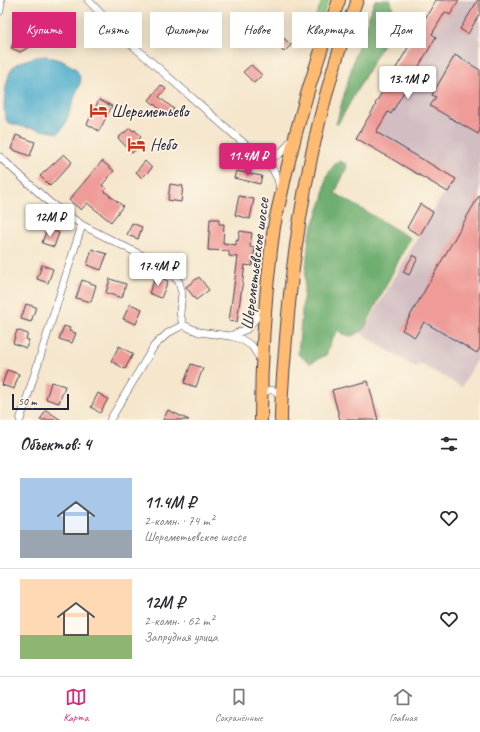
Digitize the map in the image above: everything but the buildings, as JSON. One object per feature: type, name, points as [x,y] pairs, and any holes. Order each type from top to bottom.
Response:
[{"type":"main road","name":"Шереметьевское шоссе","points":[[261,420],[261,360],[265,307],[274,228],[294,136],[309,84],[339,0]]},
{"type":"main road","points":[[281,420],[281,402],[289,303],[297,231],[304,191],[327,88],[346,28],[357,0]]},
{"type":"street","points":[[0,11],[1,0]]},
{"type":"street","points":[[88,0],[123,37],[272,168],[278,179],[281,195]]},
{"type":"street","points":[[261,159],[272,158],[279,154],[294,136]]},
{"type":"street","points":[[0,157],[49,202],[82,225],[155,262],[170,272],[179,282],[182,293],[180,313],[183,325]]},
{"type":"street","points":[[20,420],[82,225]]},
{"type":"street","points":[[230,336],[247,329],[265,307]]},
{"type":"street","points":[[183,325],[198,332],[230,336],[247,342],[252,346],[261,360]]},
{"type":"street","points":[[110,420],[154,346],[168,333],[183,325]]},
{"type":"street","points":[[261,400],[265,392],[274,390],[281,397],[281,402]]},
{"type":"shaded area","points":[[436,0],[480,0],[480,354],[462,387],[419,363],[416,368],[362,334],[445,191],[356,138],[408,48],[426,48],[426,17]]},
{"type":"green space","points":[[323,0],[329,0],[324,12],[317,12]]},
{"type":"green space","points":[[375,0],[391,0],[394,12],[376,12],[376,48],[381,48],[338,124],[336,124],[357,48],[368,48],[368,19]]},
{"type":"green space","points":[[340,161],[346,164],[347,167],[335,193],[410,238],[363,331],[351,336],[343,334],[339,329],[332,339],[326,355],[310,363],[298,354],[309,236],[323,199],[327,175],[335,164]]},
{"type":"water","points":[[47,56],[63,61],[76,69],[81,80],[65,124],[59,133],[12,124],[8,122],[4,112],[6,86],[10,71],[13,67],[20,62],[29,59]]},
{"type":"place","name":"Шереметьево","points":[[98,111]]},
{"type":"place","name":"Небо","points":[[137,144]]}]
